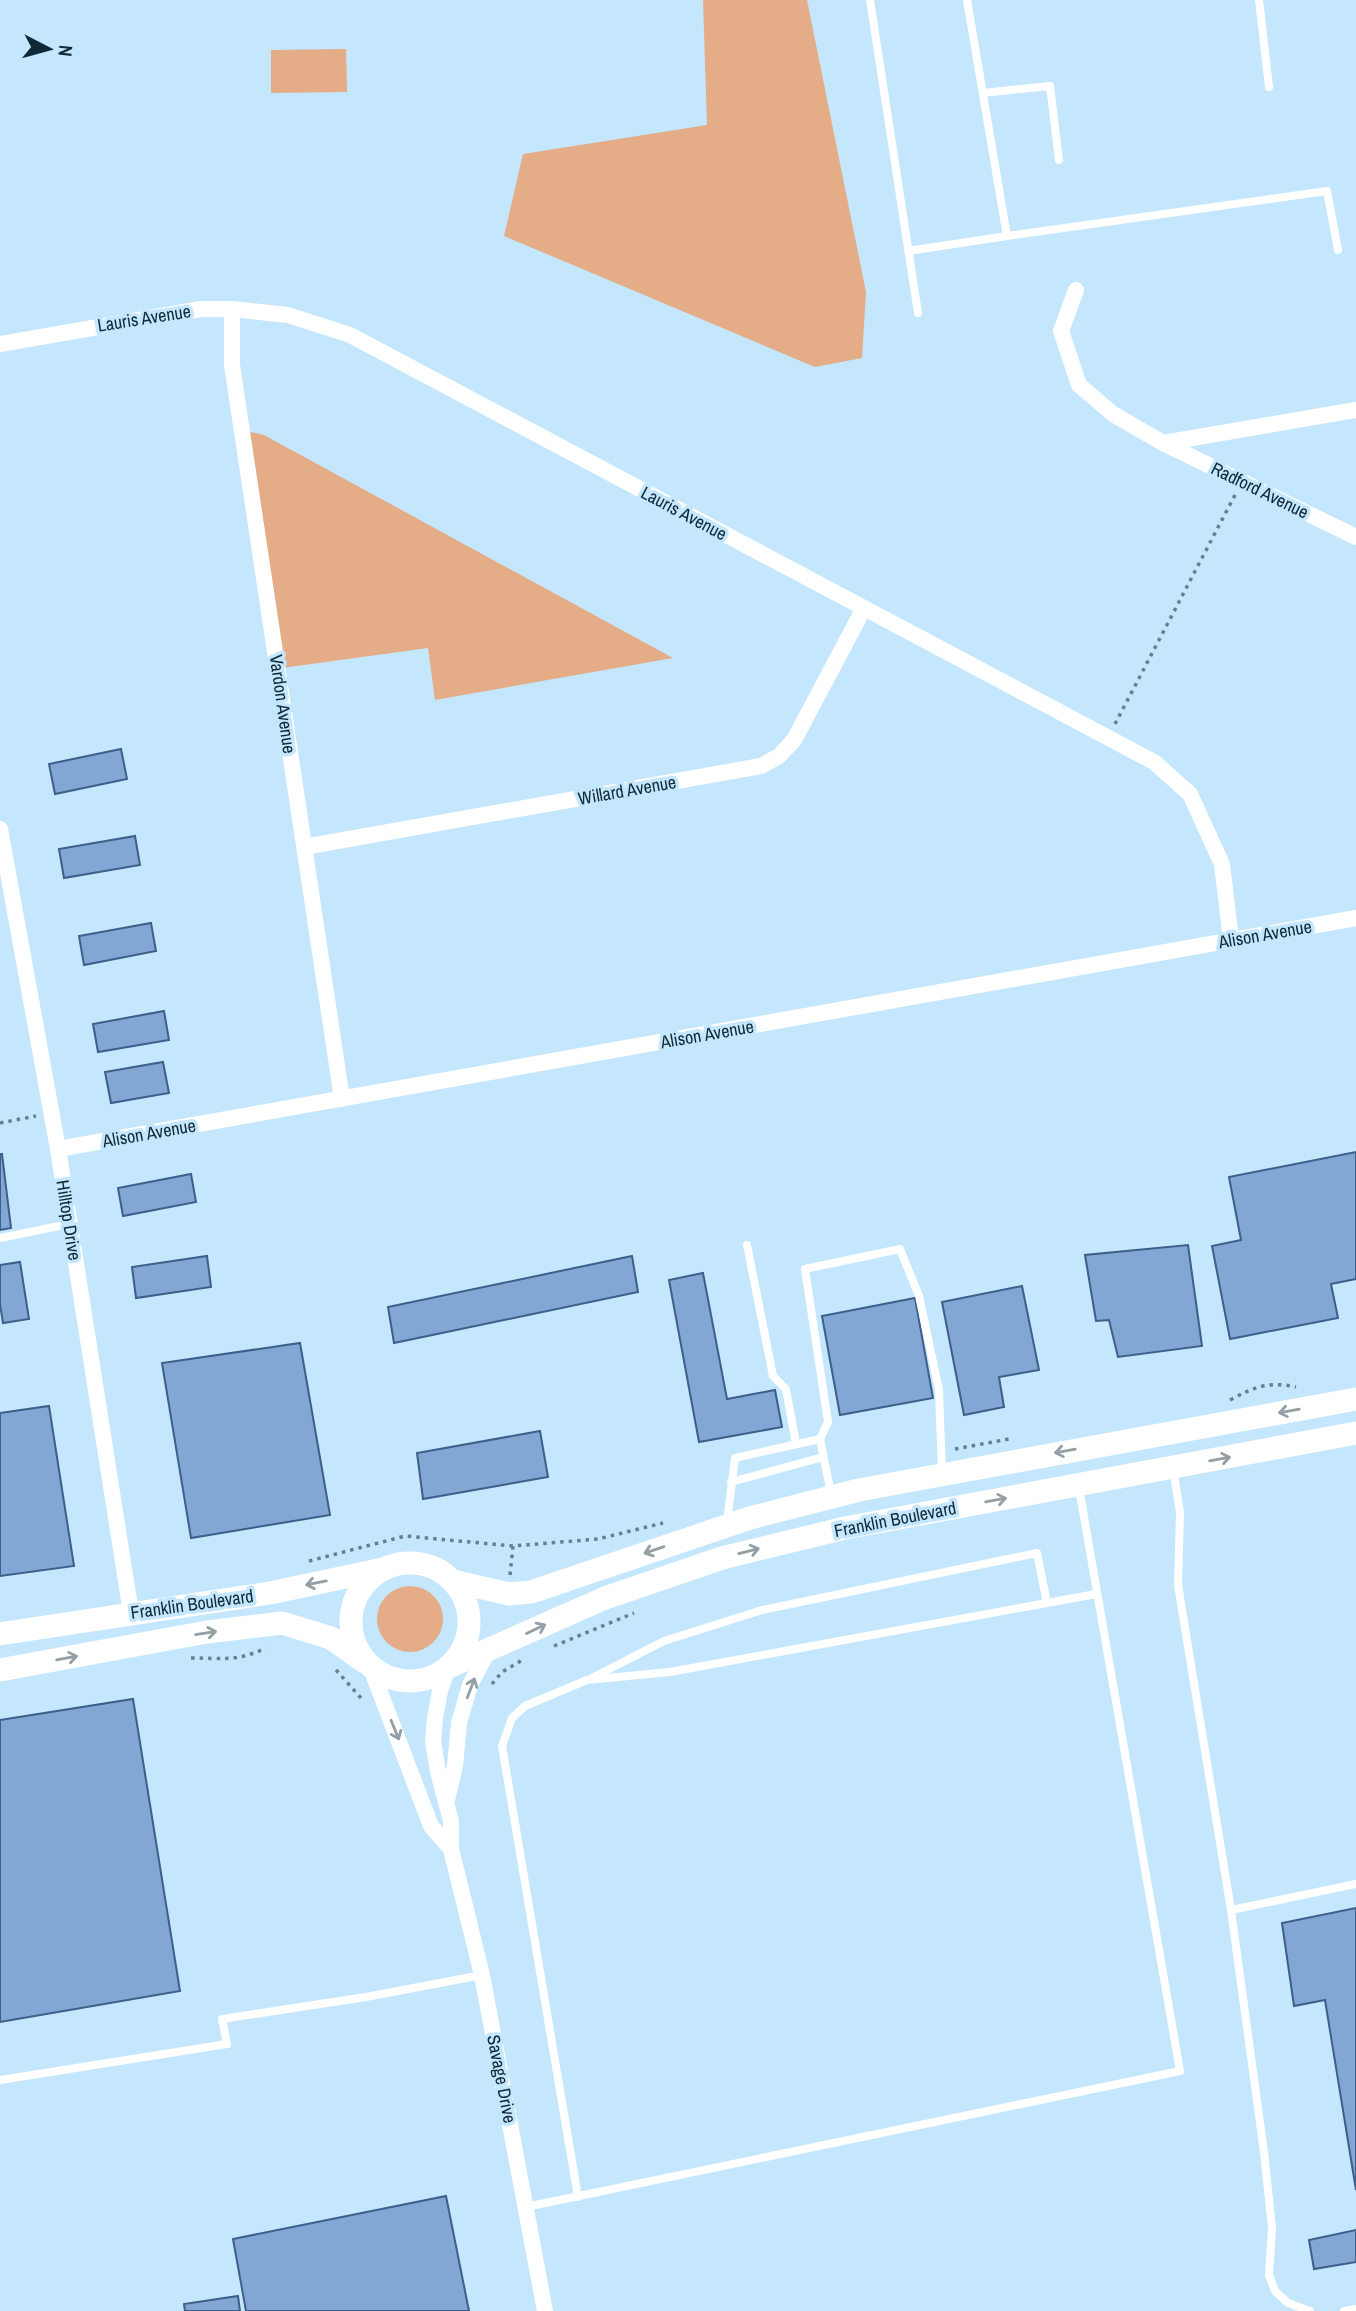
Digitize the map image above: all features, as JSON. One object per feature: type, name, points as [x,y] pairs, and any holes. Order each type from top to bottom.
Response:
[{"type":"main road","name":"Franklin Boulevard","points":[[453,1581],[509,1594],[531,1592],[727,1526],[831,1497],[942,1473],[1356,1399]]},
{"type":"main road","name":"Franklin Boulevard","points":[[449,1668],[605,1598],[722,1558],[845,1528],[1356,1433]]},
{"type":"main road","points":[[401,1563],[420,1563],[438,1569],[453,1581],[464,1596],[469,1615],[468,1634],[461,1652],[449,1668],[418,1680],[401,1680],[385,1675],[368,1664],[352,1633],[352,1614],[357,1596],[368,1580],[383,1569],[401,1563]]},
{"type":"main road","name":"Franklin Boulevard","points":[[0,1634],[270,1593],[383,1569]]},
{"type":"main road","name":"Franklin Boulevard","points":[[0,1670],[207,1633],[282,1623],[331,1638],[368,1664]]},
{"type":"street","name":"Radford Avenue","points":[[1076,290],[1061,331],[1079,385],[1113,414],[1164,443],[1356,537]]},
{"type":"street","name":"Lauris Avenue","points":[[0,344],[201,309],[232,309],[288,315],[350,335],[1154,762],[1190,794],[1222,864],[1231,940]]},
{"type":"street","name":"Vardon Avenue","points":[[232,309],[232,365],[342,1099]]},
{"type":"street","name":"Radford Avenue","points":[[1164,443],[1356,410]]},
{"type":"street","name":"Willard Avenue","points":[[304,847],[761,766],[779,756],[794,740],[863,608]]},
{"type":"street","name":"Hilltop Drive","points":[[0,829],[58,1149],[131,1613]]},
{"type":"street","name":"Alison Avenue","points":[[58,1149],[1356,918]]},
{"type":"street","points":[[446,1802],[455,1766],[459,1723],[470,1685],[488,1651]]},
{"type":"street","name":"Savage Drive","points":[[368,1664],[432,1826],[452,1849]]},
{"type":"street","name":"Savage Drive","points":[[449,1668],[440,1691],[433,1741],[438,1772],[452,1821],[452,1849],[482,1975],[545,2311]]},
{"type":"lane","points":[[870,0],[918,313]]},
{"type":"lane","points":[[967,0],[1007,236]]},
{"type":"lane","points":[[1259,0],[1269,87]]},
{"type":"lane","points":[[983,93],[1050,86],[1059,160]]},
{"type":"lane","points":[[908,251],[1326,191],[1338,250]]},
{"type":"lane","points":[[0,1238],[69,1224]]},
{"type":"lane","points":[[747,1245],[773,1376],[786,1389],[796,1444]]},
{"type":"lane","points":[[831,1497],[820,1439],[828,1422],[804,1269],[900,1249],[919,1296],[939,1390],[942,1473]]},
{"type":"lane","points":[[727,1526],[735,1458],[820,1439]]},
{"type":"lane","points":[[731,1482],[823,1457]]},
{"type":"lane","points":[[1173,1468],[1180,1513],[1178,1585],[1231,1910],[1270,2208],[1272,2228],[1269,2276],[1275,2291],[1288,2303],[1310,2311]]},
{"type":"lane","points":[[526,2207],[1180,2071],[1078,1485]]},
{"type":"lane","points":[[578,2197],[502,1746],[512,1718],[525,1706],[587,1680],[664,1641],[762,1610],[1037,1553],[1047,1603]]},
{"type":"lane","points":[[587,1680],[670,1672],[1097,1594]]},
{"type":"lane","points":[[1231,1910],[1356,1884]]},
{"type":"lane","points":[[0,2080],[227,2045],[222,2019],[366,1997],[482,1975]]},
{"type":"lane","points":[[1345,2311],[1356,2309]]},
{"type":"path","points":[[1107,737],[1243,481]]},
{"type":"path","points":[[0,1123],[52,1114]]},
{"type":"path","points":[[510,1578],[513,1546]]},
{"type":"path","points":[[552,1647],[639,1610]]},
{"type":"path","points":[[185,1658],[227,1660],[253,1654],[272,1645]]},
{"type":"path","points":[[486,1692],[502,1672],[527,1657]]},
{"type":"path","points":[[332,1667],[363,1699]]},
{"type":"shaded area","points":[[703,0],[807,0],[866,292],[862,358],[815,367],[504,236],[523,154],[707,125]]},
{"type":"shaded area","points":[[346,49],[347,92],[271,93],[271,50]]},
{"type":"shaded area","points":[[238,429],[264,435],[673,658],[435,700],[428,648],[282,668]]},
{"type":"shaded area","points":[[416,1586],[434,1595],[441,1606],[441,1632],[434,1643],[423,1650],[404,1652],[386,1643],[379,1632],[377,1613],[386,1595],[397,1588]]},
{"type":"building","points":[[121,749],[127,779],[55,794],[49,764]]},
{"type":"building","points":[[135,836],[140,865],[64,878],[59,849]]},
{"type":"building","points":[[151,923],[156,951],[84,965],[79,936]]},
{"type":"building","points":[[164,1011],[169,1040],[98,1052],[93,1024]]},
{"type":"building","points":[[163,1062],[169,1093],[111,1103],[105,1072]]},
{"type":"building","points":[[1356,1152],[1356,1279],[1331,1284],[1338,1318],[1230,1339],[1212,1246],[1241,1240],[1229,1177]]},
{"type":"building","points":[[0,1154],[11,1228],[0,1230]]},
{"type":"building","points":[[191,1174],[196,1202],[123,1216],[118,1188]]},
{"type":"building","points":[[1188,1245],[1202,1346],[1118,1357],[1109,1320],[1096,1321],[1085,1255]]},
{"type":"building","points":[[207,1256],[211,1287],[136,1298],[132,1267]]},
{"type":"building","points":[[632,1256],[638,1292],[394,1343],[388,1307]]},
{"type":"building","points":[[20,1262],[29,1319],[3,1323],[0,1265]]},
{"type":"building","points":[[703,1273],[727,1399],[775,1390],[782,1427],[699,1442],[669,1280]]},
{"type":"building","points":[[1022,1286],[1039,1370],[999,1377],[1004,1407],[964,1415],[942,1302]]},
{"type":"building","points":[[915,1298],[933,1398],[840,1415],[822,1316]]},
{"type":"building","points":[[300,1343],[330,1515],[191,1538],[162,1363]]},
{"type":"building","points":[[49,1406],[74,1566],[0,1576],[0,1413]]},
{"type":"building","points":[[540,1431],[548,1477],[423,1499],[417,1453]]},
{"type":"building","points":[[133,1699],[180,1991],[0,2022],[0,1720]]},
{"type":"building","points":[[1356,1908],[1356,2190],[1325,2000],[1294,2006],[1282,1923]]},
{"type":"building","points":[[446,2196],[469,2311],[246,2311],[233,2239]]},
{"type":"building","points":[[1356,2230],[1356,2262],[1314,2269],[1309,2240]]},
{"type":"building","points":[[238,2296],[240,2311],[185,2311],[184,2304]]}]
